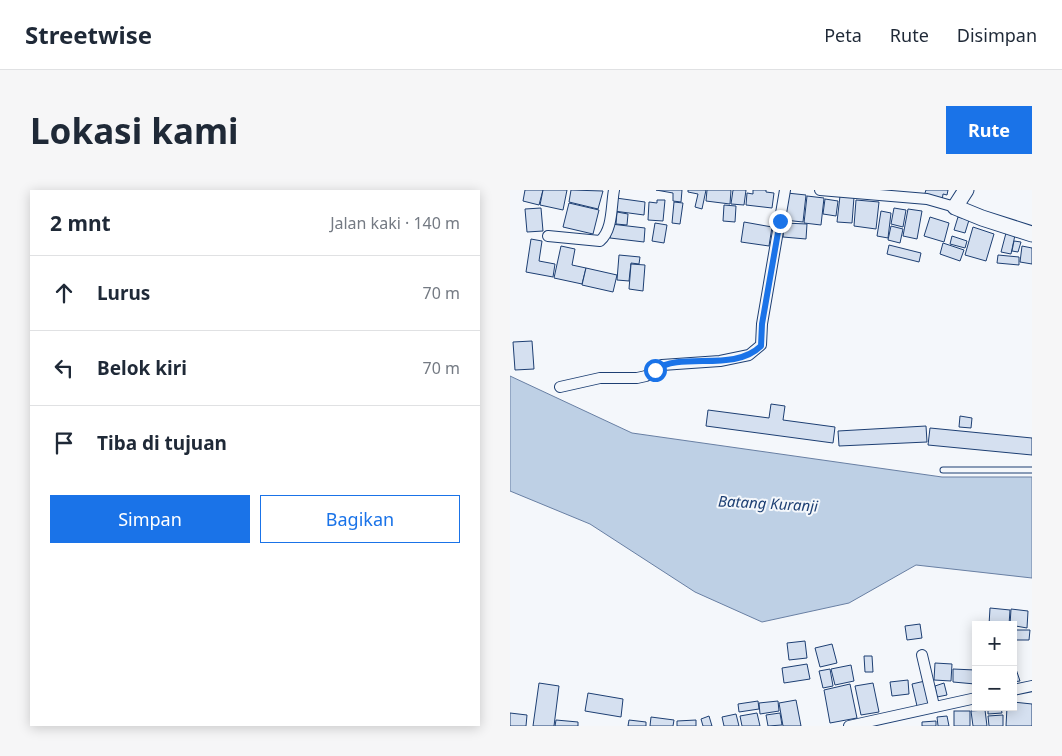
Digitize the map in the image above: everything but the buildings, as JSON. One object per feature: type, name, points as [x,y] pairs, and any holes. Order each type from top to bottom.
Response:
[{"type":"street","points":[[548,236],[600,241],[606,236],[614,190]]},
{"type":"street","points":[[560,388],[600,378],[637,378],[646,376],[662,365],[720,361],[748,355],[757,350],[762,341],[762,324],[785,190]]},
{"type":"street","points":[[820,190],[927,199],[1032,234]]},
{"type":"street","points":[[955,207],[966,190]]},
{"type":"street","points":[[922,655],[934,706]]},
{"type":"street","points":[[1017,689],[1032,686]]},
{"type":"street","points":[[849,726],[972,699]]},
{"type":"lane","points":[[943,470],[1032,470]]},
{"type":"water","name":"Batang Kuranji","points":[[510,376],[632,433],[942,477],[1032,477],[1032,578],[916,565],[849,603],[762,622],[695,592],[590,524],[510,491]]},
{"type":"route","points":[[655,370],[662,365],[720,361],[748,355],[761,346],[762,324],[780,221]]}]
